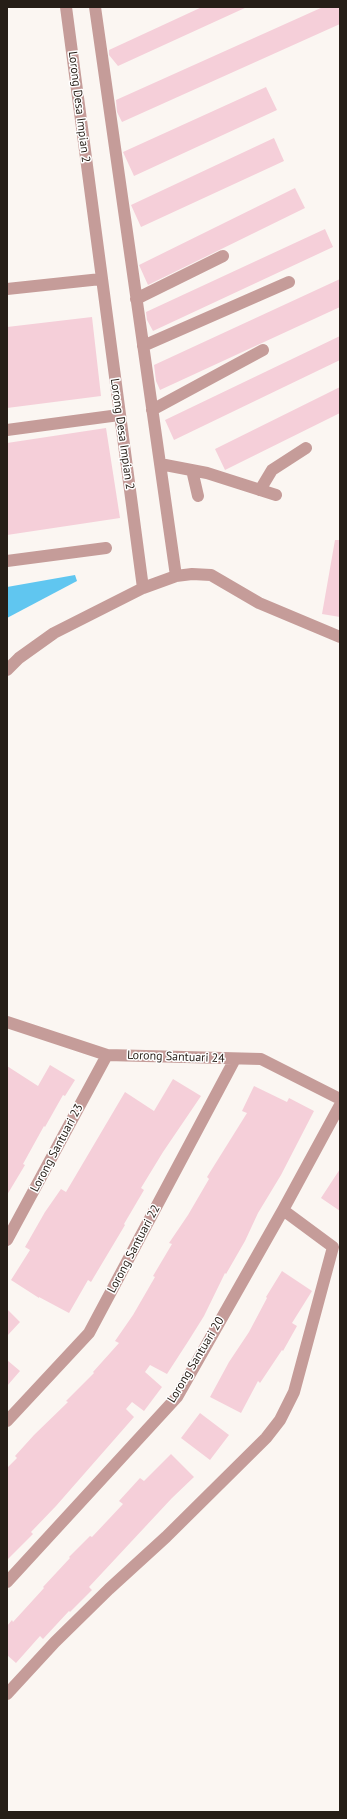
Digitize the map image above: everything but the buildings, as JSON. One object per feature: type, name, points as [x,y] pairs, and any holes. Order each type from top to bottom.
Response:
[{"type":"street","name":"Lorong Desa Impian 2","points":[[66,7],[143,588]]},
{"type":"street","points":[[95,7],[176,576]]},
{"type":"street","points":[[136,299],[223,256]]},
{"type":"street","points":[[7,289],[101,279]]},
{"type":"street","points":[[143,346],[289,282]]},
{"type":"street","points":[[152,410],[263,350]]},
{"type":"street","points":[[7,430],[119,415]]},
{"type":"street","points":[[260,490],[272,470],[306,448]]},
{"type":"street","points":[[160,464],[207,473],[276,495]]},
{"type":"street","points":[[192,470],[198,496]]},
{"type":"street","points":[[7,561],[106,548]]},
{"type":"street","points":[[7,670],[19,658],[54,633],[143,588],[176,576],[192,574],[211,575],[259,603],[340,637]]},
{"type":"street","name":"Lorong Santuari 24","points":[[7,1022],[107,1055],[261,1059],[340,1099]]},
{"type":"street","name":"Lorong Santuari 23","points":[[7,1240],[107,1055]]},
{"type":"street","name":"Lorong Santuari 22","points":[[7,1421],[89,1333],[235,1059]]},
{"type":"street","name":"Lorong Santuari 20","points":[[7,1582],[176,1397],[283,1210],[340,1105]]},
{"type":"street","points":[[7,1694],[88,1610],[166,1537],[266,1438],[280,1420],[294,1392],[333,1247],[283,1210]]},
{"type":"water","points":[[75,575],[77,581],[7,618],[7,587]]}]
